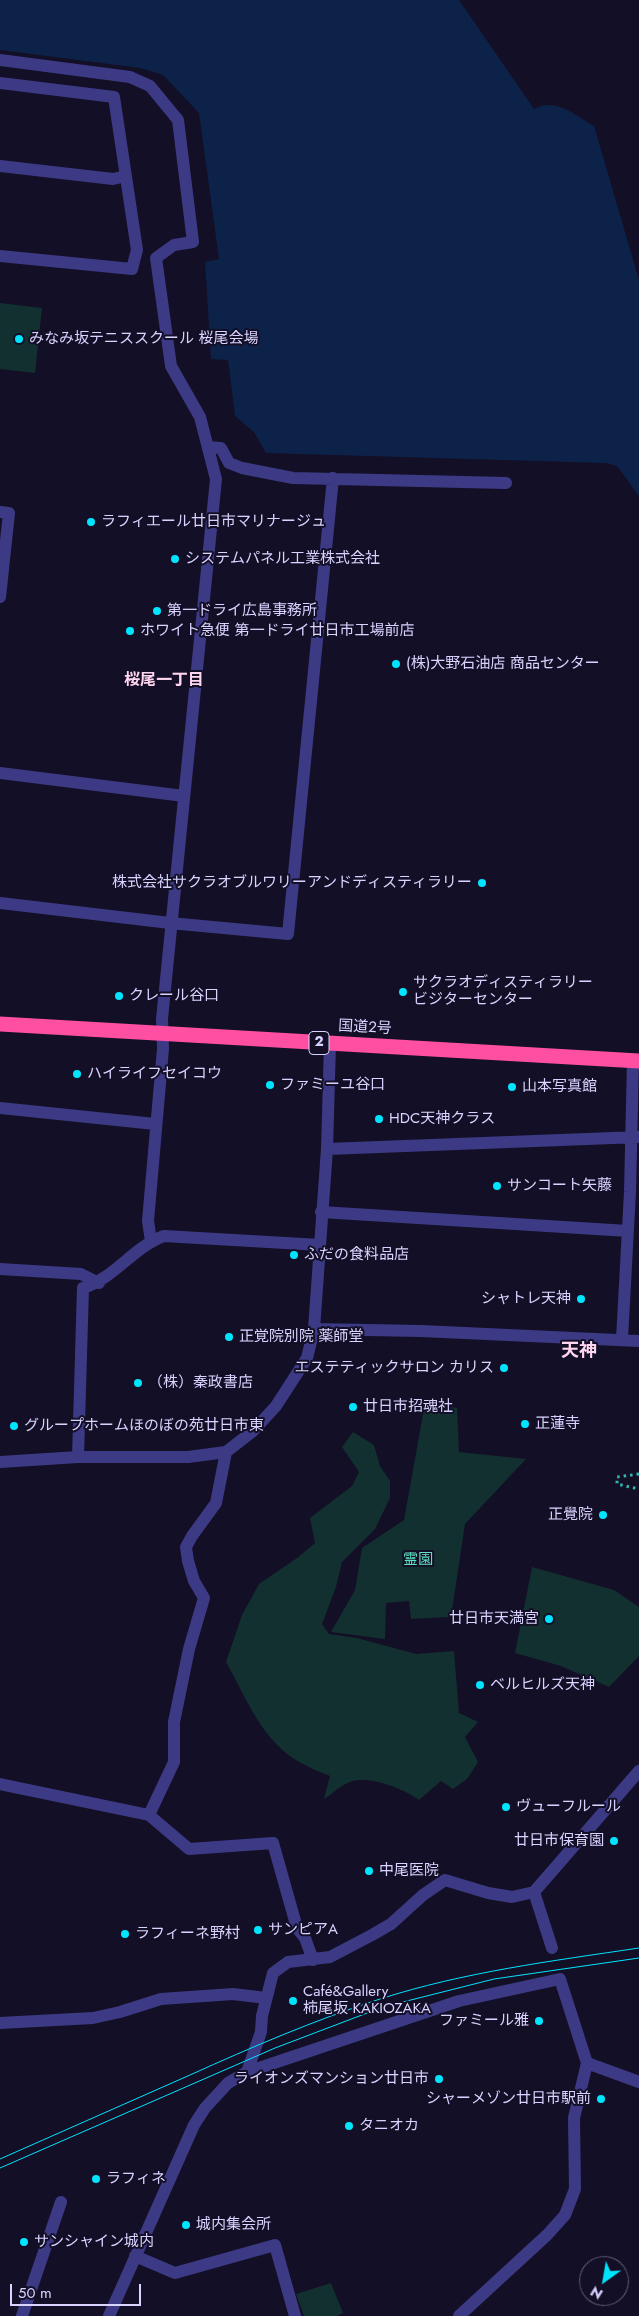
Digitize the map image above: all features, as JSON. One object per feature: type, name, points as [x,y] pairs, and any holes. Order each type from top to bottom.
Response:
[{"type":"highway","name":"国道2号","points":[[0,1024],[636,1061]]},
{"type":"street","points":[[0,60],[130,76],[150,86],[178,120],[193,242],[174,245],[156,258],[171,366],[200,417],[216,479],[170,923],[161,1034],[163,1048],[148,1220],[150,1241]]},
{"type":"street","points":[[0,83],[114,97],[137,250],[132,269],[0,256]]},
{"type":"street","points":[[0,166],[113,179],[126,176]]},
{"type":"street","points":[[208,447],[221,448],[229,463],[242,468],[292,478],[506,483]]},
{"type":"street","points":[[0,903],[170,923],[288,934],[334,478]]},
{"type":"street","points":[[0,512],[9,513],[0,597]]},
{"type":"street","points":[[0,773],[184,796]]},
{"type":"street","points":[[0,1462],[78,1457],[188,1457],[226,1452],[253,1431],[276,1406],[306,1358],[314,1329],[327,1149],[330,1044]]},
{"type":"street","points":[[622,1339],[635,1137],[636,1061]]},
{"type":"street","points":[[0,1108],[155,1124]]},
{"type":"street","points":[[327,1149],[635,1137]]},
{"type":"street","points":[[321,1212],[628,1230]]},
{"type":"street","points":[[78,1457],[83,1288],[99,1283],[150,1241],[164,1236],[320,1245]]},
{"type":"street","points":[[0,1269],[81,1274],[99,1283]]},
{"type":"street","points":[[314,1329],[639,1341]]},
{"type":"street","points":[[149,1815],[174,1762],[174,1722],[189,1650],[204,1598],[194,1581],[186,1547],[216,1503],[226,1452]]},
{"type":"street","points":[[247,2072],[261,2032],[262,2016],[273,1973],[288,1962],[330,1957],[372,1935],[392,1924],[423,1895],[444,1880],[488,1893],[512,1896],[534,1892],[639,1771]]},
{"type":"street","points":[[0,1784],[149,1815],[189,1849],[273,1843],[297,1928],[305,1938],[313,1960]]},
{"type":"street","points":[[534,1892],[552,1948]]},
{"type":"street","points":[[109,2316],[194,2125],[205,2108],[228,2083],[247,2072],[459,2001],[560,1979],[587,2063],[574,2118],[575,2188],[565,2215],[548,2235],[506,2276],[459,2316]]},
{"type":"street","points":[[0,2023],[93,2018],[161,1999],[233,1994],[266,1998]]},
{"type":"street","points":[[587,2063],[639,2082]]},
{"type":"street","points":[[22,2316],[62,2202]]},
{"type":"street","points":[[135,2256],[175,2273],[275,2245],[295,2316]]},
{"type":"path","points":[[639,1474],[617,1477],[617,1484],[639,1490]]},
{"type":"green space","name":"みなみ坂テニススクール 桜尾会場","points":[[0,303],[42,308],[35,373],[0,369]]},
{"type":"green space","name":"霊園","points":[[425,1403],[457,1408],[459,1452],[526,1459],[465,1524],[451,1617],[411,1619],[409,1601],[386,1603],[385,1639],[331,1632],[355,1590],[362,1548],[404,1520]]},
{"type":"green space","points":[[353,1432],[374,1445],[380,1466],[390,1481],[390,1498],[375,1529],[342,1562],[336,1587],[322,1624],[329,1634],[357,1638],[416,1654],[454,1651],[459,1713],[478,1722],[465,1737],[478,1762],[467,1779],[453,1789],[441,1781],[419,1800],[386,1784],[367,1780],[347,1783],[324,1799],[330,1776],[301,1763],[276,1744],[249,1705],[226,1662],[242,1615],[259,1584],[315,1543],[310,1518],[352,1486],[359,1472],[342,1447]]},
{"type":"green space","points":[[532,1567],[614,1590],[639,1607],[639,1656],[609,1687],[561,1666],[515,1653]]},
{"type":"green space","points":[[331,2283],[343,2313],[337,2316],[304,2316],[296,2294]]},
{"type":"water","points":[[0,0],[459,0],[534,109],[542,106],[557,106],[594,126],[639,280],[639,496],[617,466],[606,463],[266,453],[254,432],[235,416],[228,360],[211,359],[205,262],[219,259],[199,113],[163,75],[140,68],[0,50]]},
{"type":"tram line","points":[[0,2159],[260,2044],[380,1999],[476,1974],[639,1948]]},
{"type":"tram line","points":[[0,2168],[275,2048],[383,2007],[494,1979],[639,1958]]},
{"type":"place","name":"みなみ坂テニススクール 桜尾会場","points":[[19,339]]},
{"type":"place","name":"ラフィエール廿日市マリナージュ","points":[[91,522]]},
{"type":"place","name":"システムパネル工業株式会社","points":[[175,559]]},
{"type":"place","name":"第一ドライ広島事務所","points":[[157,611]]},
{"type":"place","name":"ホワイト急便 第一ドライ廿日市工場前店","points":[[130,631]]},
{"type":"place","name":"(株)大野石油店 商品センター","points":[[396,664]]},
{"type":"place","name":"株式会社サクラオブルワリーアンドディスティラリー","points":[[482,883]]},
{"type":"place","name":"サクラオディスティラリー ビジターセンター","points":[[403,992]]},
{"type":"place","name":"クレール谷口","points":[[119,996]]},
{"type":"place","name":"ハイライフセイコウ","points":[[77,1074]]},
{"type":"place","name":"ファミーユ谷口","points":[[270,1085]]},
{"type":"place","name":"山本写真館","points":[[512,1087]]},
{"type":"place","name":"HDC天神クラス","points":[[379,1119]]},
{"type":"place","name":"サンコート矢藤","points":[[497,1186]]},
{"type":"place","name":"ふだの食料品店","points":[[294,1255]]},
{"type":"place","name":"シャトレ天神","points":[[581,1299]]},
{"type":"place","name":"正覚院別院 薬師堂","points":[[229,1337]]},
{"type":"place","name":"エステティックサロン カリス","points":[[504,1368]]},
{"type":"place","name":"（株）秦政書店","points":[[138,1383]]},
{"type":"place","name":"廿日市招魂社","points":[[353,1407]]},
{"type":"place","name":"正蓮寺","points":[[525,1424]]},
{"type":"place","name":"グループホームほのぼの苑廿日市東","points":[[14,1426]]},
{"type":"place","name":"正覺院","points":[[603,1515]]},
{"type":"place","name":"廿日市天満宮","points":[[549,1619]]},
{"type":"place","name":"ベルヒルズ天神","points":[[480,1685]]},
{"type":"place","name":"ヴューフルール","points":[[506,1807]]},
{"type":"place","name":"廿日市保育園","points":[[614,1841]]},
{"type":"place","name":"中尾医院","points":[[369,1871]]},
{"type":"place","name":"サンピアA","points":[[258,1930]]},
{"type":"place","name":"ラフィーネ野村","points":[[125,1934]]},
{"type":"place","name":"Café&Gallery 柿尾坂 KAKIOZAKA","points":[[293,2001]]},
{"type":"place","name":"ファミール雅","points":[[539,2021]]},
{"type":"place","name":"ライオンズマンション廿日市","points":[[439,2079]]},
{"type":"place","name":"シャーメゾン廿日市駅前","points":[[601,2099]]},
{"type":"place","name":"タニオカ","points":[[349,2126]]},
{"type":"place","name":"ラフィネ","points":[[96,2179]]},
{"type":"place","name":"城内集会所","points":[[186,2225]]},
{"type":"place","name":"サンシャイン城内","points":[[24,2242]]},
{"type":"district","name":"桜尾一丁目","points":[[164,681]]},
{"type":"district","name":"天神","points":[[579,1352]]}]
